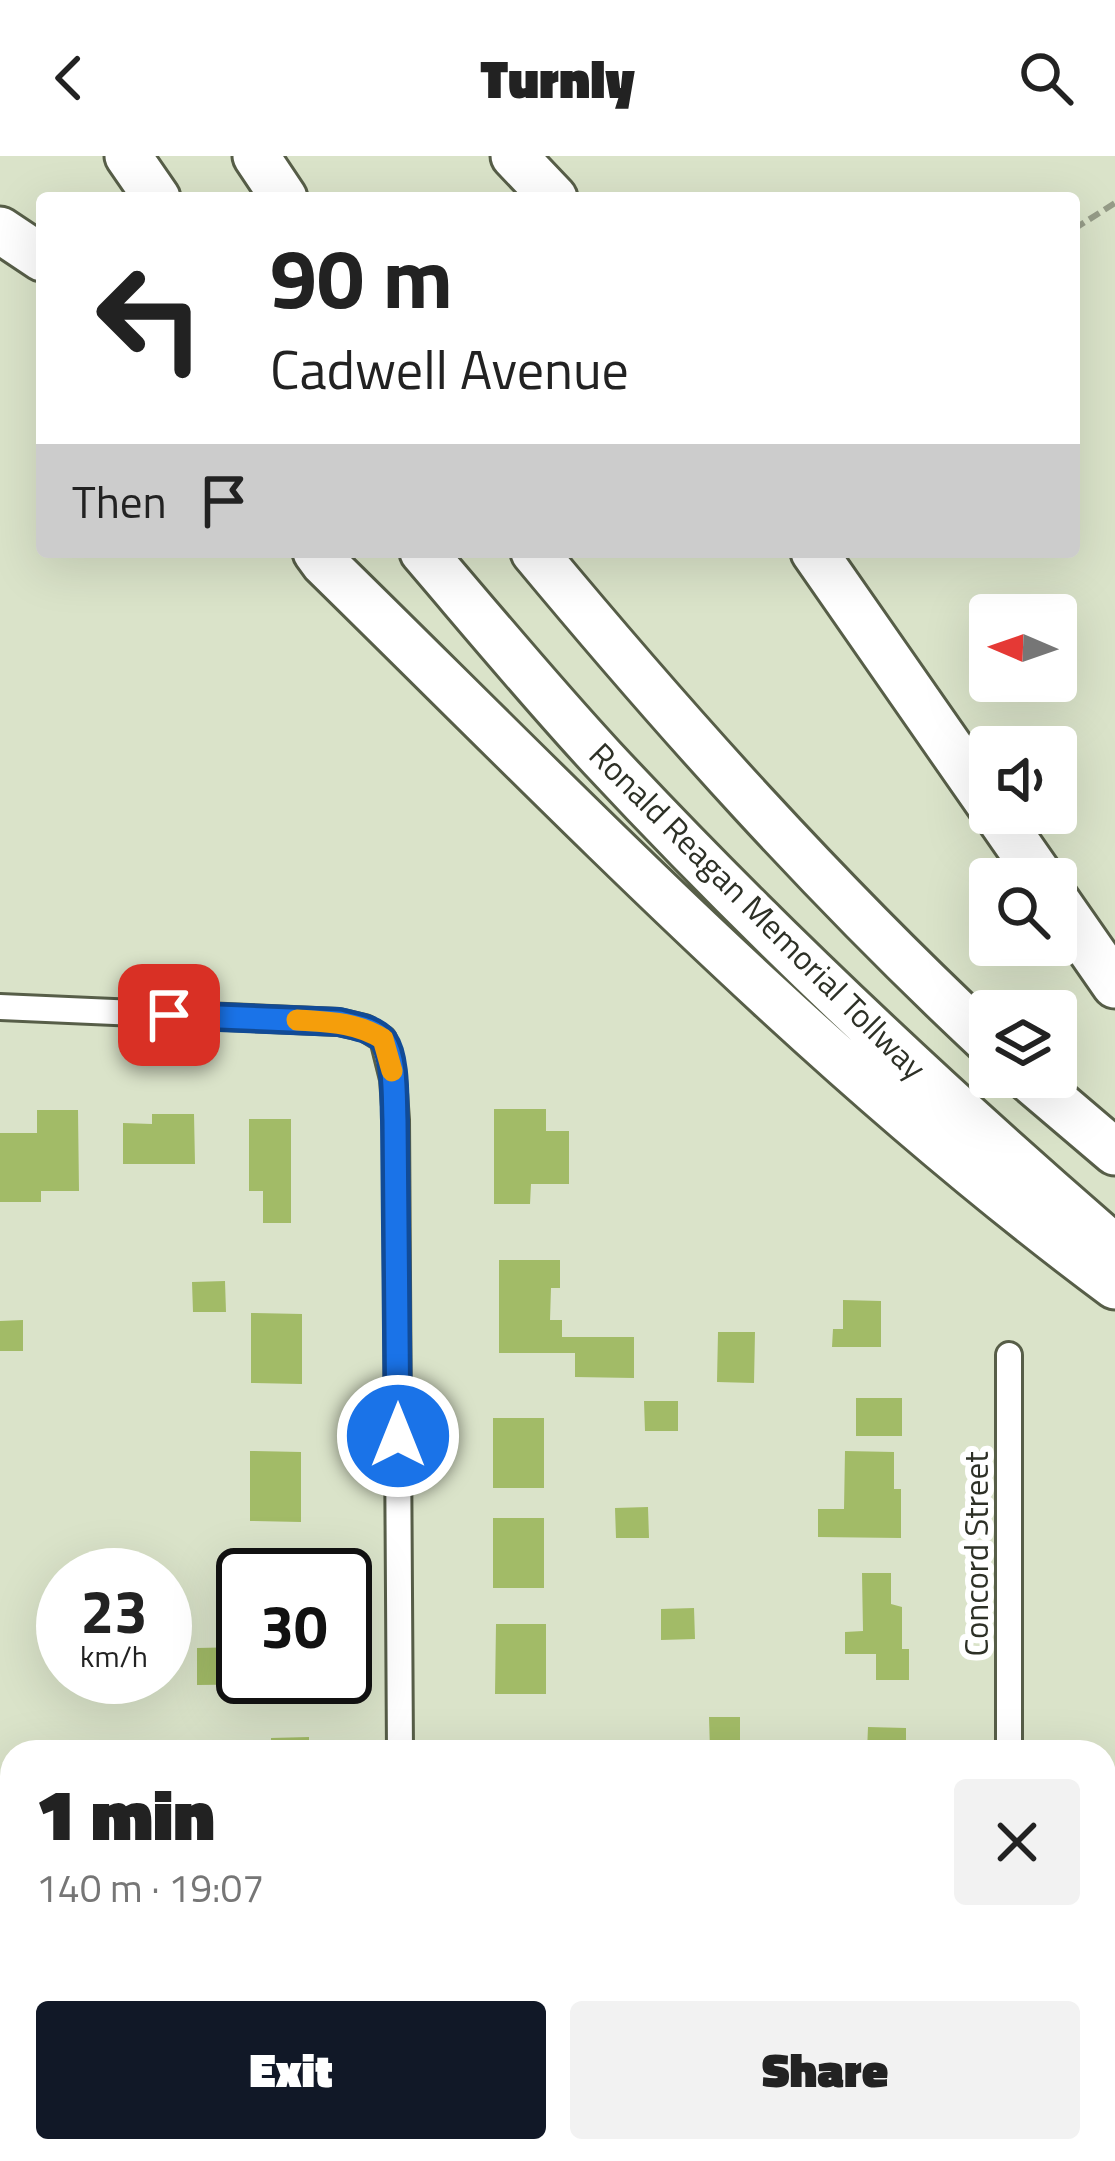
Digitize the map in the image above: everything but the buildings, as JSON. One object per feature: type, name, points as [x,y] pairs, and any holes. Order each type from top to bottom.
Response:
[{"type":"highway","points":[[128,156],[153,192]]},
{"type":"highway","points":[[256,156],[280,192]]},
{"type":"highway","points":[[514,156],[548,192]]},
{"type":"highway","points":[[0,230],[36,254]]},
{"type":"highway","points":[[321,558],[795,1022],[963,1167],[1115,1286]]},
{"type":"highway","name":"Ronald Reagan Memorial Tollway","points":[[428,558],[600,756],[759,921],[1115,1247]]},
{"type":"highway","name":"Ronald Reagan Memorial Tollway","points":[[539,558],[647,688],[781,836],[969,1023]]},
{"type":"highway","points":[[818,558],[969,775]]},
{"type":"highway","points":[[1077,930],[1115,985]]},
{"type":"highway","points":[[1052,1098],[1115,1152]]},
{"type":"street","points":[[0,1007],[339,1022],[365,1028],[383,1039],[393,1079],[395,1120],[400,1740]]},
{"type":"street","name":"Concord Street","points":[[1009,1355],[1009,1740]]},
{"type":"path","points":[[1080,225],[1115,202]]},
{"type":"slow traffic","points":[[297,1020],[365,1028],[383,1039],[392,1071]]},
{"type":"route","points":[[169,1015],[339,1022],[365,1028],[383,1039],[393,1079],[395,1120],[398,1436]]}]
